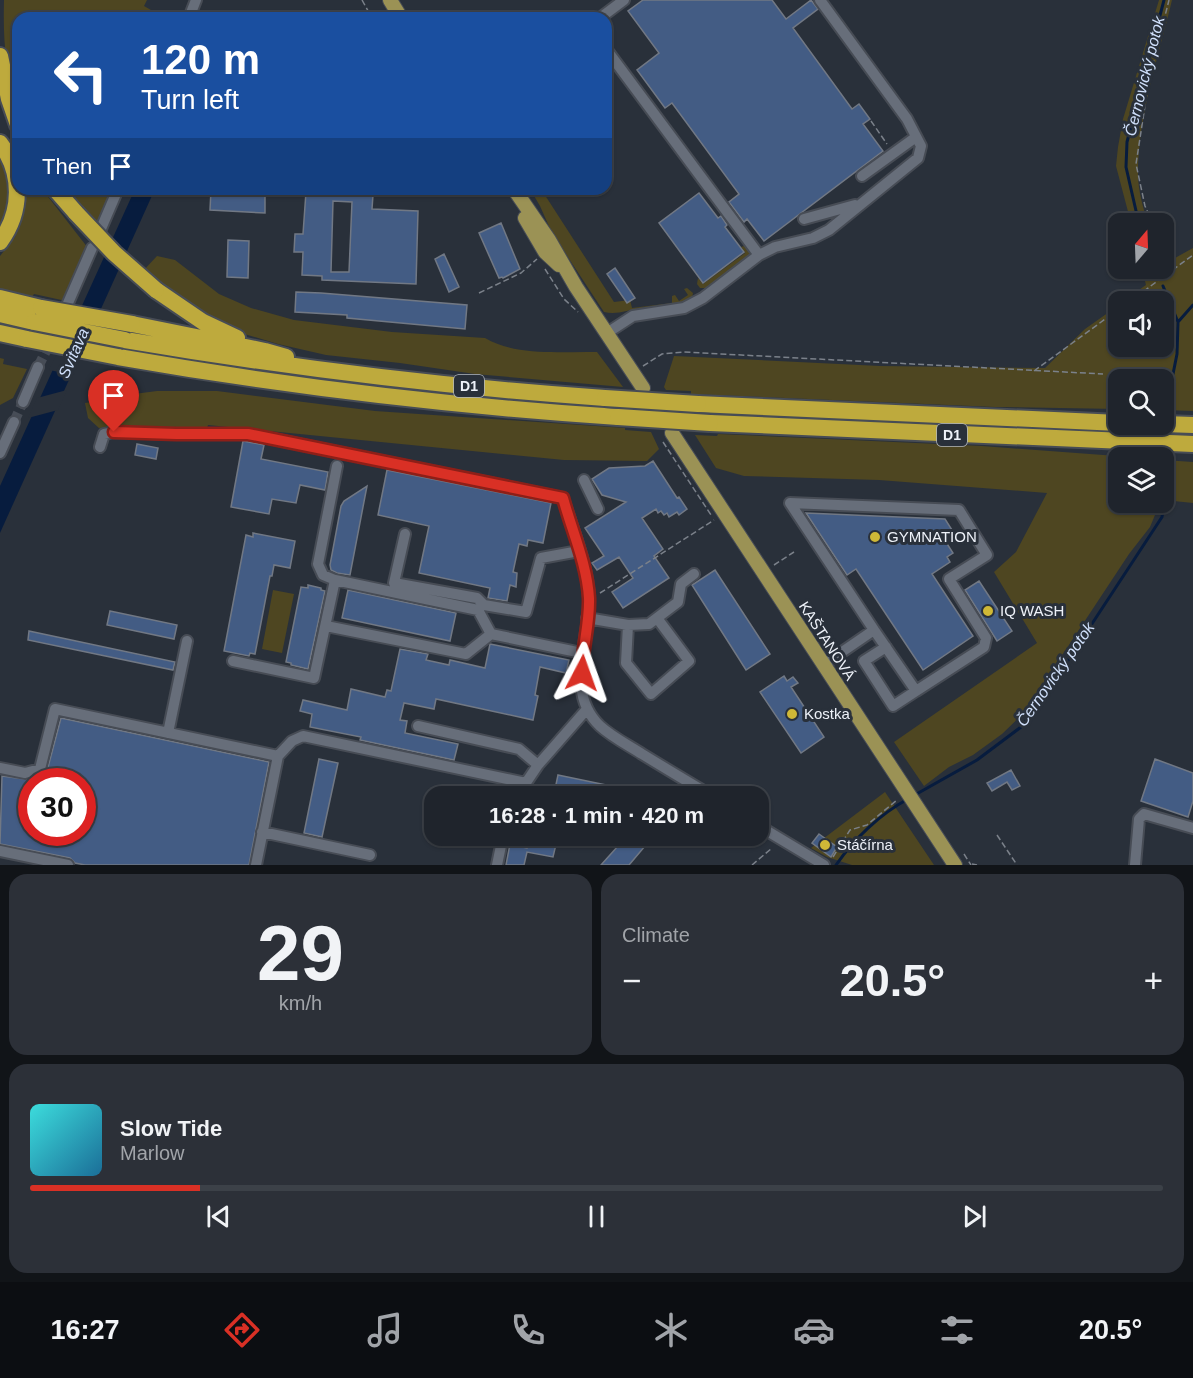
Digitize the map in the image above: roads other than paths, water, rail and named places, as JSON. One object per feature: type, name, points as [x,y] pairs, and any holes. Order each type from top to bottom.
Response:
[{"type":"highway","points":[[0,56],[12,108]]},
{"type":"highway","points":[[0,143],[12,165]]},
{"type":"highway","points":[[0,242],[14,216],[18,195]]},
{"type":"highway","points":[[60,195],[114,254],[156,290],[203,322],[265,351],[332,372]]},
{"type":"highway","points":[[0,298],[37,315]]},
{"type":"highway","name":"D1","points":[[0,314],[37,315],[332,372],[531,393],[698,404],[1108,423]]},
{"type":"highway","points":[[129,332],[265,351]]},
{"type":"highway","name":"D1","points":[[0,333],[203,372],[370,395],[530,411],[710,423],[1193,444]]},
{"type":"highway","points":[[1174,424],[1193,425]]},
{"type":"main road","points":[[515,195],[524,218],[545,252],[568,273],[643,388]]},
{"type":"main road","name":"KAŠTANOVÁ","points":[[672,433],[911,798],[960,860]]},
{"type":"street","points":[[608,12],[624,0]]},
{"type":"street","points":[[607,333],[633,316],[684,308],[703,298],[759,255],[775,247],[813,238],[829,230],[918,158],[921,146],[908,119],[820,0]]},
{"type":"street","points":[[612,57],[759,255]]},
{"type":"street","points":[[862,176],[916,137]]},
{"type":"street","points":[[100,231],[115,195]]},
{"type":"street","points":[[804,219],[862,203]]},
{"type":"street","points":[[68,303],[92,248]]},
{"type":"street","points":[[23,402],[38,367]]},
{"type":"street","points":[[0,453],[14,422]]},
{"type":"street","points":[[100,447],[104,434],[114,432],[248,434],[563,498],[586,575],[589,600],[582,653],[581,688],[587,709],[599,725],[614,737],[695,786]]},
{"type":"street","points":[[337,466],[318,564],[323,575],[335,580],[478,610],[490,634]]},
{"type":"street","points":[[584,480],[598,509]]},
{"type":"street","points":[[886,647],[864,661],[893,706],[916,692],[984,647],[986,638],[949,579],[987,555],[958,510],[790,503],[874,630],[886,647],[916,692]]},
{"type":"street","points":[[405,534],[394,583],[477,598],[484,605],[526,612],[541,558],[579,551]]},
{"type":"street","points":[[587,618],[628,625],[649,624],[678,602],[681,584],[694,574]]},
{"type":"street","points":[[233,661],[314,678],[335,580]]},
{"type":"street","points":[[628,625],[626,663],[651,693],[689,661],[657,618]]},
{"type":"street","points":[[326,626],[466,654],[490,634]]},
{"type":"street","points":[[823,665],[874,630]]},
{"type":"street","points":[[490,634],[582,653]]},
{"type":"street","points":[[168,733],[187,641]]},
{"type":"street","points":[[0,768],[25,773],[40,770],[55,709],[278,756]]},
{"type":"street","points":[[524,786],[538,765],[587,709]]},
{"type":"street","points":[[418,726],[519,749],[538,765]]},
{"type":"street","points":[[256,865],[278,756],[292,741],[303,736],[526,783]]},
{"type":"street","points":[[1135,865],[1138,819],[1144,814],[1193,828]]},
{"type":"street","points":[[262,832],[370,855]]},
{"type":"street","points":[[769,832],[824,865]]},
{"type":"street","points":[[497,865],[501,846]]},
{"type":"street","points":[[0,851],[68,865]]},
{"type":"water","name":"Svitava","points":[[132,195],[152,195],[0,533],[0,486]]},
{"type":"waterway","name":"Černovický potok","points":[[1136,213],[1126,167],[1127,142],[1164,0]]},
{"type":"waterway","name":"Černovický potok","points":[[1163,286],[1178,322],[1174,369]]},
{"type":"waterway","points":[[1178,322],[1193,305]]},
{"type":"waterway","name":"Černovický potok","points":[[913,796],[977,760],[1021,727],[1040,703],[1163,513]]},
{"type":"waterway","name":"Černovický potok","points":[[836,865],[868,828],[887,812],[908,799]]},
{"type":"tunnel","points":[[38,367],[52,339]]},
{"type":"tunnel","points":[[14,422],[23,402]]},
{"type":"place","name":"GYMNATION","points":[[875,537]]},
{"type":"place","name":"IQ WASH","points":[[988,611]]},
{"type":"place","name":"Kostka","points":[[792,714]]},
{"type":"place","name":"Stáčírna","points":[[825,845]]}]
